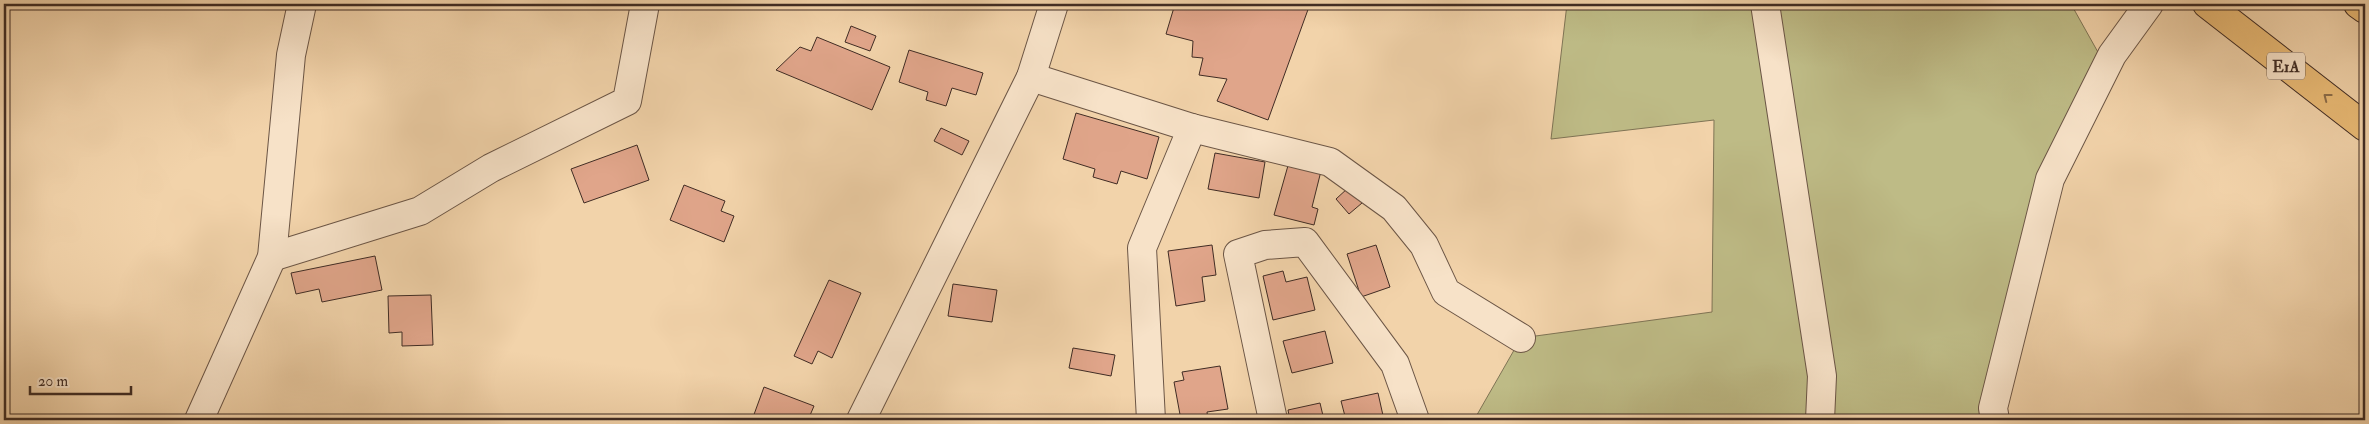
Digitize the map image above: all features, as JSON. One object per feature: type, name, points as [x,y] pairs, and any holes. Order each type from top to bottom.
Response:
[{"type":"highway","name":"E1A","points":[[2207,4],[2365,127]]},
{"type":"highway","points":[[2358,4],[2365,10]]},
{"type":"street","points":[[199,420],[272,257],[291,55],[302,4]]},
{"type":"street","points":[[272,257],[420,211],[491,168],[627,101],[645,4]]},
{"type":"street","points":[[861,420],[1031,77],[1054,4]]},
{"type":"street","points":[[1765,4],[1822,376],[1820,420]]},
{"type":"street","points":[[1995,420],[1993,408],[2050,178],[2112,55],[2149,4]]},
{"type":"street","points":[[1031,77],[1192,128],[1330,162],[1394,208],[1424,245],[1446,292],[1521,338]]},
{"type":"street","points":[[1151,420],[1142,248],[1192,128]]},
{"type":"street","points":[[1272,420],[1238,254],[1265,245],[1305,242],[1395,364],[1415,420]]},
{"type":"shaded area","points":[[1567,4],[2071,4],[2099,54],[1996,420],[1474,420],[1521,338],[1712,312],[1714,120],[1551,139]]},
{"type":"building","points":[[1175,4],[1310,4],[1268,120],[1217,101],[1227,79],[1199,75],[1203,58],[1192,57],[1193,41],[1166,34]]},
{"type":"building","points":[[851,26],[876,36],[870,51],[845,42]]},
{"type":"building","points":[[817,37],[890,67],[872,110],[776,70],[800,47],[811,51]]},
{"type":"building","points":[[909,50],[983,73],[976,95],[952,88],[946,106],[926,100],[928,92],[899,82]]},
{"type":"building","points":[[1076,113],[1159,137],[1147,179],[1121,171],[1117,184],[1093,177],[1095,169],[1063,159]]},
{"type":"building","points":[[941,128],[969,141],[962,155],[934,141]]},
{"type":"building","points":[[637,145],[649,180],[584,203],[571,169]]},
{"type":"building","points":[[1215,153],[1265,162],[1259,198],[1208,189]]},
{"type":"building","points":[[1289,162],[1321,171],[1312,207],[1318,209],[1314,225],[1274,215]]},
{"type":"building","points":[[684,185],[725,201],[721,211],[734,216],[724,242],[670,220]]},
{"type":"building","points":[[1348,188],[1362,203],[1349,214],[1336,199]]},
{"type":"building","points":[[1212,245],[1216,275],[1202,277],[1205,301],[1176,306],[1168,251]]},
{"type":"building","points":[[1376,245],[1390,287],[1361,297],[1347,254]]},
{"type":"building","points":[[375,256],[382,290],[322,302],[319,289],[296,294],[291,273]]},
{"type":"building","points":[[1283,271],[1286,282],[1307,277],[1315,310],[1273,320],[1263,276]]},
{"type":"building","points":[[829,280],[861,293],[832,358],[818,351],[812,364],[794,356]]},
{"type":"building","points":[[953,284],[997,290],[992,322],[948,316]]},
{"type":"building","points":[[431,295],[433,345],[402,346],[402,332],[389,333],[388,296]]},
{"type":"building","points":[[1325,331],[1333,363],[1292,373],[1283,341]]},
{"type":"building","points":[[1073,348],[1115,355],[1111,376],[1069,368]]},
{"type":"building","points":[[1220,366],[1228,409],[1207,412],[1208,420],[1181,420],[1174,382],[1184,380],[1182,372]]},
{"type":"building","points":[[764,387],[814,406],[808,420],[752,420]]},
{"type":"building","points":[[1378,393],[1384,420],[1346,420],[1341,401]]},
{"type":"building","points":[[1320,403],[1324,420],[1290,420],[1288,410]]}]
